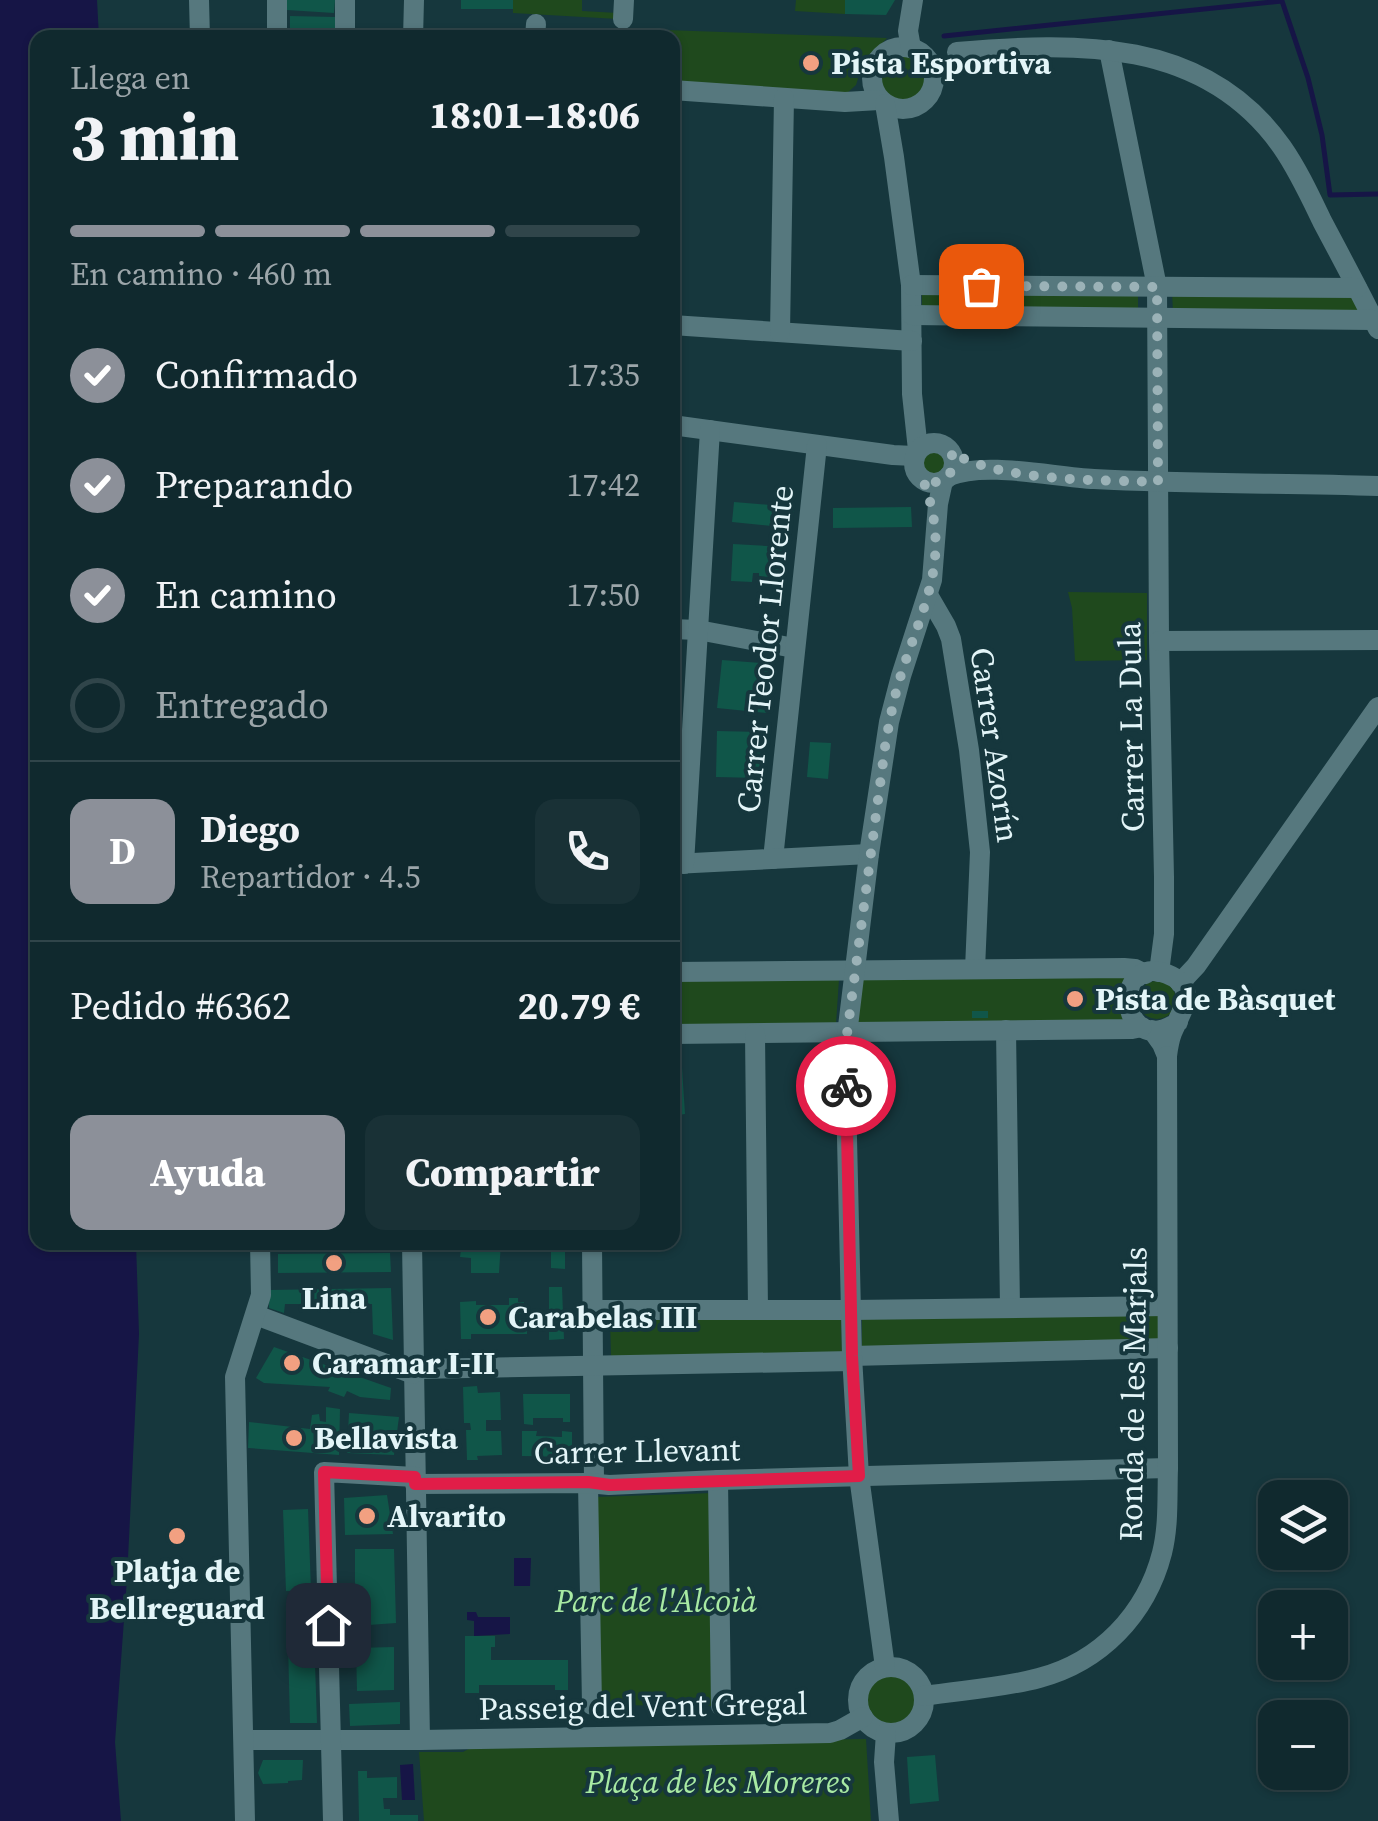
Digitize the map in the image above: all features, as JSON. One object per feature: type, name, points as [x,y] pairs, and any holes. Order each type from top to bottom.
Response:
[{"type":"street","points":[[200,2],[200,30]]},
{"type":"street","points":[[907,50],[911,10]]},
{"type":"street","points":[[885,1667],[859,1476],[850,1310],[845,1062],[869,854],[891,712],[928,595],[936,521],[931,463],[913,405],[911,285],[894,156],[885,98],[874,65],[881,56],[907,50],[957,52],[1043,46],[1109,50],[1176,65],[1224,89],[1268,128],[1283,148],[1376,324],[912,315]]},
{"type":"street","points":[[907,50],[928,59],[935,78]]},
{"type":"street","name":"Carrer La Dula","points":[[1109,50],[1157,287],[1164,934],[1152,973]]},
{"type":"street","points":[[680,91],[845,102],[858,95],[922,104],[929,97],[935,78],[957,52]]},
{"type":"street","points":[[780,332],[784,98]]},
{"type":"street","points":[[911,285],[1357,288]]},
{"type":"street","points":[[680,326],[912,341]]},
{"type":"street","points":[[680,426],[931,463],[967,460],[995,470],[1052,477],[1378,486]]},
{"type":"street","points":[[680,841],[710,430]]},
{"type":"street","name":"Carrer Teodor Llorente","points":[[773,859],[817,444]]},
{"type":"street","name":"Carrer Azorín","points":[[928,595],[950,638],[969,750],[980,857],[976,970]]},
{"type":"street","points":[[680,629],[794,648]]},
{"type":"street","points":[[1159,641],[1378,640]]},
{"type":"street","points":[[1180,983],[1196,966],[1378,708]]},
{"type":"street","points":[[680,864],[869,854]]},
{"type":"street","points":[[680,972],[1129,968],[1174,977],[1185,992],[1186,1004],[1168,1044],[1167,1056]]},
{"type":"street","points":[[1152,973],[1131,987],[1127,1003],[1134,1020],[1162,1044],[1167,1056]]},
{"type":"street","points":[[680,1034],[1132,1030],[1169,1028],[1178,1022]]},
{"type":"street","points":[[1006,1030],[1010,1308]]},
{"type":"street","points":[[755,1034],[758,1310]]},
{"type":"street","name":"Ronda de les Marjals","points":[[924,1696],[1052,1674],[1093,1654],[1119,1632],[1148,1590],[1162,1551],[1167,1519],[1167,1056]]},
{"type":"street","points":[[245,1821],[235,1378],[256,1315],[262,1283],[260,1250]]},
{"type":"street","points":[[412,1250],[420,1740]]},
{"type":"street","points":[[592,1250],[592,1706]]},
{"type":"street","points":[[592,1310],[1167,1306]]},
{"type":"street","points":[[256,1315],[413,1372],[1168,1348]]},
{"type":"street","name":"Carrer Llevant","points":[[331,1740],[324,1472],[415,1480],[610,1485],[1168,1468]]},
{"type":"street","points":[[718,1480],[721,1706]]},
{"type":"street","points":[[885,1667],[911,1674],[924,1696],[918,1721],[903,1731],[886,1733],[863,1718],[858,1702],[862,1684],[885,1667]]},
{"type":"street","name":"Passeig del Vent Gregal","points":[[244,1740],[830,1733],[863,1718]]},
{"type":"street","points":[[886,1733],[889,1821]]},
{"type":"street","points":[[331,1740],[334,1821]]},
{"type":"green space","points":[[513,0],[582,0],[582,11],[618,13],[618,19],[513,13]]},
{"type":"green space","points":[[796,0],[845,0],[845,14],[795,11]]},
{"type":"green space","points":[[680,31],[887,38],[863,63],[856,85],[846,94],[680,82]]},
{"type":"green space","points":[[902,55],[919,61],[925,78],[919,95],[902,101],[885,95],[879,78],[885,61]]},
{"type":"green space","points":[[922,289],[1138,292],[1138,311],[922,311]]},
{"type":"green space","points":[[1172,292],[1351,293],[1361,313],[1173,312]]},
{"type":"green space","points":[[933,449],[942,453],[946,462],[942,471],[933,475],[924,471],[920,462],[924,453]]},
{"type":"green space","points":[[1068,592],[1147,593],[1147,660],[1075,661]]},
{"type":"green space","points":[[1131,975],[1129,1022],[857,1025],[861,978]]},
{"type":"green space","points":[[839,979],[836,1024],[680,1026],[680,980]]},
{"type":"green space","points":[[1157,981],[1171,986],[1176,1000],[1171,1014],[1157,1019],[1143,1014],[1138,1000],[1143,986]]},
{"type":"green space","points":[[1159,1309],[1159,1343],[862,1348],[862,1315]]},
{"type":"green space","points":[[841,1316],[842,1354],[611,1356],[610,1318]]},
{"type":"green space","name":"Parc de l'Alcoià","points":[[714,1493],[717,1706],[599,1705],[594,1497]]},
{"type":"green space","points":[[891,1674],[909,1681],[916,1699],[909,1717],[891,1724],[873,1717],[866,1699],[873,1681]]},
{"type":"green space","name":"Plaça de les Moreres","points":[[866,1739],[871,1821],[424,1821],[419,1752],[463,1752],[476,1745]]},
{"type":"shaded area","points":[[0,0],[97,0],[99,30],[30,30],[30,1250],[136,1250],[139,1334],[115,1742],[121,1821],[0,1821]]},
{"type":"shaded area","points":[[514,1558],[531,1558],[530,1586],[514,1586]]},
{"type":"shaded area","points":[[467,1612],[476,1612],[478,1617],[510,1617],[510,1634],[474,1636],[474,1621],[467,1620]]},
{"type":"shaded area","points":[[413,1764],[415,1800],[402,1800],[400,1765]]},
{"type":"building","points":[[287,0],[335,0],[334,13],[287,10]]},
{"type":"building","points":[[461,0],[513,0],[513,9],[461,9]]},
{"type":"building","points":[[845,0],[895,0],[886,15],[845,14]]},
{"type":"building","points":[[290,16],[335,17],[335,30],[290,30]]},
{"type":"building","points":[[734,502],[794,507],[792,528],[732,522]]},
{"type":"building","points":[[911,507],[912,527],[833,528],[833,508]]},
{"type":"building","points":[[733,544],[784,547],[781,585],[759,584],[759,573],[753,573],[752,582],[731,581]]},
{"type":"building","points":[[722,660],[772,664],[767,713],[717,708]]},
{"type":"building","points":[[717,731],[761,732],[760,778],[716,777]]},
{"type":"building","points":[[810,742],[831,743],[828,779],[807,777]]},
{"type":"building","points":[[972,1011],[988,1011],[988,1018],[972,1018]]},
{"type":"building","points":[[680,1052],[685,1114],[680,1115]]},
{"type":"building","points":[[461,1250],[500,1250],[499,1273],[471,1273],[471,1258],[460,1257]]},
{"type":"building","points":[[551,1250],[565,1250],[565,1269],[551,1268]]},
{"type":"building","name":"Lina","points":[[390,1253],[391,1272],[278,1273],[278,1254]]},
{"type":"building","points":[[549,1287],[562,1287],[564,1339],[549,1340]]},
{"type":"building","points":[[391,1288],[393,1340],[373,1334],[372,1304],[285,1304],[284,1313],[269,1308],[269,1290]]},
{"type":"building","name":"Carabelas III","points":[[509,1298],[524,1302],[524,1314],[515,1314],[515,1320],[527,1320],[527,1334],[471,1334],[471,1339],[461,1339],[460,1302],[509,1305]]},
{"type":"building","name":"Caramar I-II","points":[[274,1347],[391,1388],[390,1400],[360,1397],[347,1391],[344,1397],[328,1391],[330,1387],[264,1383],[256,1378]]},
{"type":"building","points":[[477,1386],[478,1393],[500,1392],[501,1420],[486,1420],[486,1431],[501,1431],[502,1455],[467,1460],[466,1430],[471,1430],[470,1423],[464,1423],[463,1387]]},
{"type":"building","points":[[523,1394],[570,1394],[570,1422],[563,1422],[563,1418],[533,1418],[533,1425],[524,1424]]},
{"type":"building","name":"Bellavista","points":[[326,1407],[340,1409],[339,1455],[248,1448],[249,1422],[310,1429],[312,1415],[319,1414],[320,1421],[326,1422]]},
{"type":"building","points":[[349,1413],[399,1417],[394,1455],[347,1453]]},
{"type":"building","points":[[522,1431],[562,1437],[562,1431],[572,1432],[572,1457],[522,1456]]},
{"type":"building","name":"Alvarito","points":[[387,1495],[393,1534],[345,1535],[344,1498]]},
{"type":"building","points":[[308,1509],[311,1590],[286,1591],[283,1510]]},
{"type":"building","points":[[355,1549],[394,1549],[396,1623],[355,1626]]},
{"type":"building","points":[[287,1604],[313,1604],[317,1723],[290,1723]]},
{"type":"building","points":[[465,1636],[495,1636],[491,1660],[568,1660],[568,1690],[555,1690],[555,1685],[479,1685],[479,1693],[465,1693]]},
{"type":"building","points":[[394,1647],[394,1690],[357,1691],[356,1648]]},
{"type":"building","points":[[400,1702],[400,1724],[350,1726],[349,1704]]},
{"type":"building","points":[[935,1755],[939,1801],[910,1804],[907,1757]]},
{"type":"building","points":[[263,1760],[303,1760],[302,1780],[263,1784],[258,1773]]},
{"type":"building","points":[[358,1771],[367,1771],[367,1778],[397,1777],[397,1798],[383,1798],[384,1809],[390,1809],[390,1815],[418,1815],[418,1821],[359,1821]]},
{"type":"waterway","points":[[944,36],[1282,1],[1308,78],[1322,135],[1330,195],[1378,194]]},
{"type":"way so far","points":[[846,1086],[847,1034],[885,747],[901,676],[932,580],[936,550],[936,521],[923,480],[937,483],[949,476],[954,464],[951,452],[995,470],[1158,482],[1157,287],[981,286]]},
{"type":"place","name":"Pista Esportiva","points":[[811,63]]},
{"type":"place","name":"Pista de Bàsquet","points":[[1075,999]]},
{"type":"place","name":"Lina","points":[[334,1263]]},
{"type":"place","name":"Carabelas III","points":[[488,1317]]},
{"type":"place","name":"Caramar I-II","points":[[292,1363]]},
{"type":"place","name":"Bellavista","points":[[294,1438]]},
{"type":"place","name":"Alvarito","points":[[367,1516]]},
{"type":"place","name":"Platja de Bellreguard","points":[[177,1536]]},
{"type":"route","points":[[328,1625],[324,1472],[415,1477],[415,1484],[610,1485],[859,1476],[846,1086]]}]
